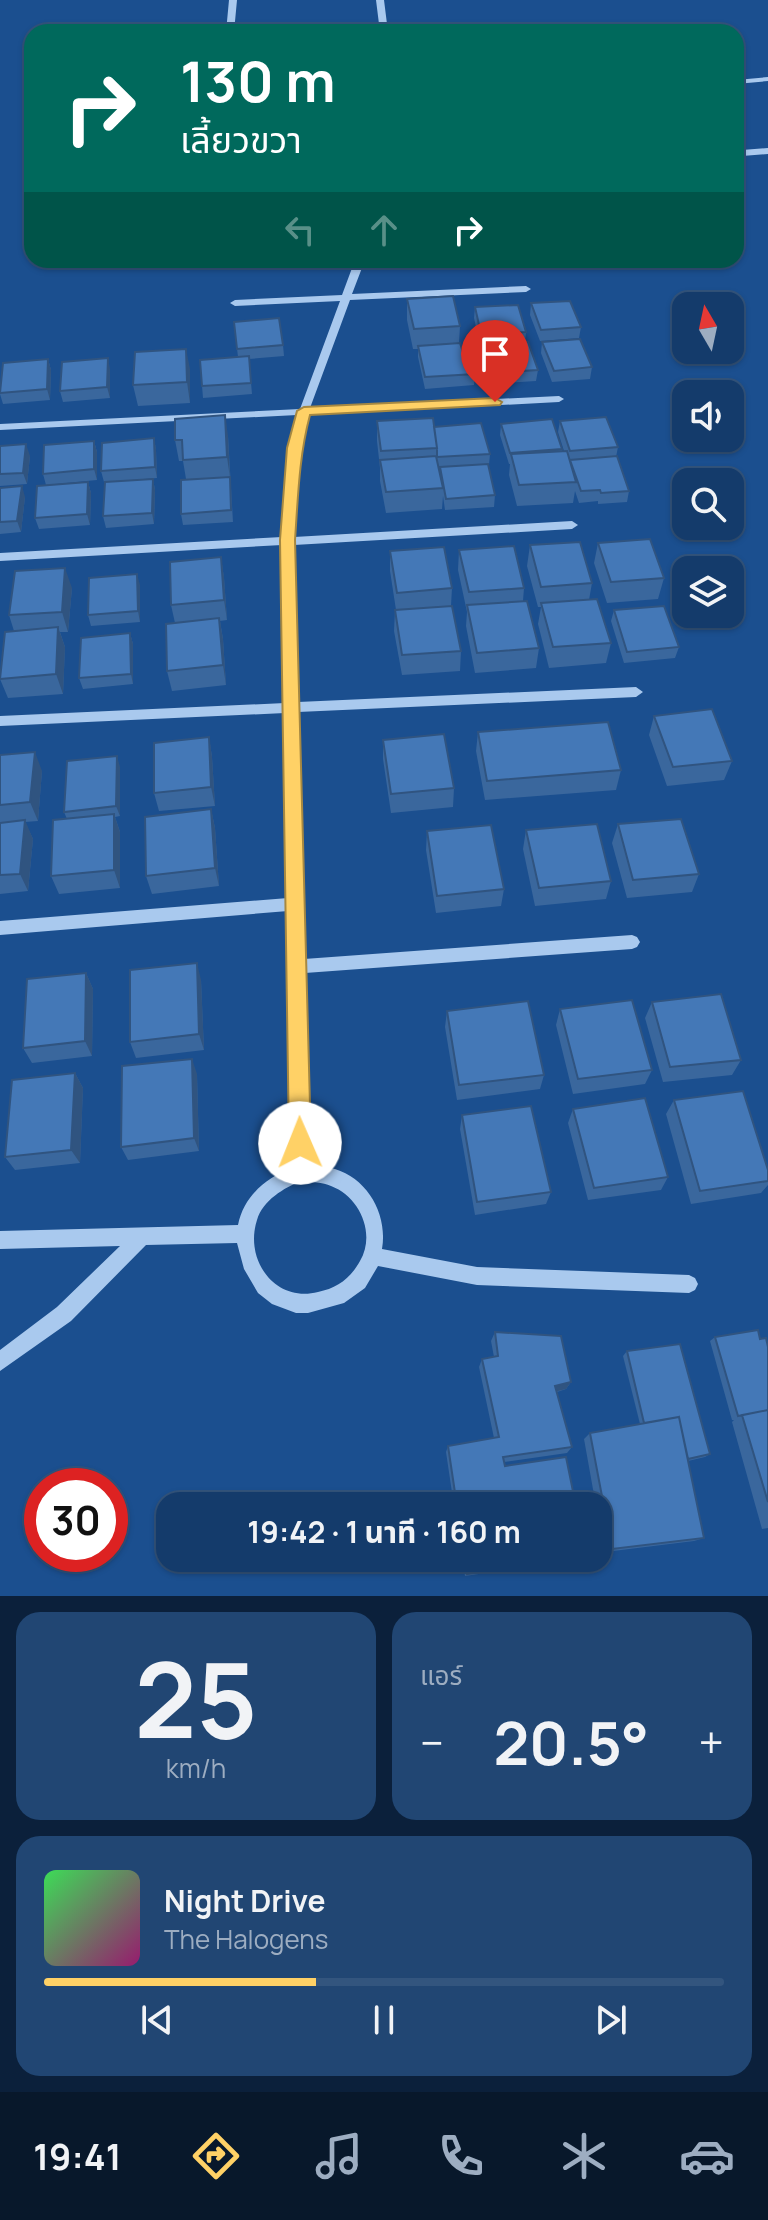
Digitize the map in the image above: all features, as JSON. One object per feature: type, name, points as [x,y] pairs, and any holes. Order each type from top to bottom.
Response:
[{"type":"street","points":[[231,24],[233,0]]},
{"type":"street","points":[[380,0],[383,24]]},
{"type":"street","points":[[744,81],[768,79]]},
{"type":"street","points":[[744,153],[768,151]]},
{"type":"street","points":[[301,1172],[288,540],[294,448],[304,411],[357,268]]},
{"type":"street","points":[[235,303],[526,289]]},
{"type":"street","points":[[0,427],[559,399]]},
{"type":"street","points":[[0,557],[572,525]]},
{"type":"street","points":[[0,721],[292,705],[636,692]]},
{"type":"street","points":[[0,928],[294,904]]},
{"type":"street","points":[[295,967],[632,942]]},
{"type":"street","points":[[301,1172],[326,1172],[351,1183],[368,1202],[377,1228],[373,1256],[357,1284],[329,1303],[296,1305],[267,1291],[249,1265],[244,1234],[251,1212],[263,1193],[280,1179],[301,1172]]},
{"type":"street","points":[[0,1240],[244,1234]]},
{"type":"street","points":[[0,1362],[64,1314],[144,1235]]},
{"type":"street","points":[[373,1256],[477,1276],[689,1284]]},
{"type":"building","points":[[453,296],[460,326],[414,329],[407,299]]},
{"type":"building","points":[[570,301],[581,327],[541,330],[531,303]]},
{"type":"building","points":[[518,305],[526,332],[481,334],[475,307]]},
{"type":"building","points":[[279,318],[283,345],[237,349],[234,322]]},
{"type":"building","points":[[580,339],[592,367],[554,371],[542,342]]},
{"type":"building","points":[[528,342],[538,370],[490,373],[482,345]]},
{"type":"building","points":[[460,343],[466,362],[472,362],[475,374],[425,377],[418,346]]},
{"type":"building","points":[[186,349],[187,382],[133,385],[135,352]]},
{"type":"building","points":[[249,356],[251,383],[202,386],[200,360]]},
{"type":"building","points":[[108,358],[107,387],[60,391],[62,362]]},
{"type":"building","points":[[48,359],[47,389],[0,393],[3,363]]},
{"type":"building","points":[[225,415],[227,457],[183,460],[182,440],[175,440],[175,419]]},
{"type":"building","points":[[606,417],[618,447],[570,451],[560,421]]},
{"type":"building","points":[[433,418],[437,448],[381,451],[377,421]]},
{"type":"building","points":[[552,419],[562,449],[510,453],[501,424]]},
{"type":"building","points":[[481,423],[490,454],[437,457],[434,427]]},
{"type":"building","points":[[154,438],[155,467],[101,471],[102,443]]},
{"type":"building","points":[[94,441],[94,469],[43,474],[44,445]]},
{"type":"building","points":[[26,444],[23,473],[0,474],[0,446]]},
{"type":"building","points":[[567,451],[576,482],[519,485],[511,454]]},
{"type":"building","points":[[436,456],[443,488],[386,492],[380,460]]},
{"type":"building","points":[[617,456],[629,491],[581,491],[570,460]]},
{"type":"building","points":[[488,464],[495,495],[446,499],[440,467]]},
{"type":"building","points":[[230,477],[231,510],[181,514],[181,480]]},
{"type":"building","points":[[153,479],[152,513],[103,516],[105,482]]},
{"type":"building","points":[[88,482],[87,514],[35,518],[37,486]]},
{"type":"building","points":[[22,486],[17,521],[0,522],[0,488]]},
{"type":"building","points":[[650,539],[664,578],[611,582],[598,543]]},
{"type":"building","points":[[580,542],[592,583],[541,587],[530,545]]},
{"type":"building","points":[[514,546],[524,588],[469,592],[459,550]]},
{"type":"building","points":[[444,547],[452,588],[397,593],[390,551]]},
{"type":"building","points":[[221,557],[224,600],[171,605],[170,562]]},
{"type":"building","points":[[65,568],[62,612],[9,615],[15,571]]},
{"type":"building","points":[[137,574],[138,611],[88,615],[89,578]]},
{"type":"building","points":[[597,599],[611,643],[553,647],[541,603]]},
{"type":"building","points":[[527,601],[539,648],[477,653],[467,605]]},
{"type":"building","points":[[452,606],[461,651],[402,655],[395,610]]},
{"type":"building","points":[[664,606],[679,647],[627,652],[614,610]]},
{"type":"building","points":[[219,618],[223,665],[167,671],[166,624]]},
{"type":"building","points":[[58,627],[56,674],[0,679],[5,632]]},
{"type":"building","points":[[130,633],[131,674],[79,678],[81,638]]},
{"type":"building","points":[[712,709],[732,761],[673,767],[654,716]]},
{"type":"building","points":[[608,722],[621,770],[487,781],[478,732]]},
{"type":"building","points":[[444,734],[454,788],[391,794],[383,740]]},
{"type":"building","points":[[209,737],[211,787],[154,793],[154,743]]},
{"type":"building","points":[[35,752],[30,802],[0,805],[0,755]]},
{"type":"building","points":[[117,756],[116,806],[64,812],[67,761]]},
{"type":"building","points":[[211,809],[215,868],[146,876],[145,817]]},
{"type":"building","points":[[114,814],[114,870],[51,876],[53,820]]},
{"type":"building","points":[[681,819],[699,874],[633,880],[618,824]]},
{"type":"building","points":[[25,820],[20,874],[0,875],[0,823]]},
{"type":"building","points":[[597,824],[611,881],[539,888],[526,830]]},
{"type":"building","points":[[491,825],[504,889],[437,896],[427,831]]},
{"type":"building","points":[[197,963],[199,1034],[130,1042],[130,970]]},
{"type":"building","points":[[86,973],[85,1041],[23,1048],[27,979]]},
{"type":"building","points":[[721,994],[741,1060],[670,1067],[652,1002]]},
{"type":"building","points":[[632,1000],[652,1070],[578,1079],[560,1009]]},
{"type":"building","points":[[528,1001],[544,1075],[459,1085],[447,1011]]},
{"type":"building","points":[[192,1059],[194,1138],[121,1147],[122,1066]]},
{"type":"building","points":[[75,1073],[71,1150],[5,1157],[12,1080]]},
{"type":"building","points":[[743,1091],[768,1170],[768,1181],[700,1191],[674,1100]]},
{"type":"building","points":[[645,1098],[668,1177],[594,1188],[573,1109]]},
{"type":"building","points":[[531,1106],[551,1192],[477,1202],[462,1115]]},
{"type":"building","points":[[758,1330],[760,1339],[766,1338],[768,1347],[768,1410],[738,1416],[715,1337]]},
{"type":"building","points":[[495,1332],[561,1336],[571,1382],[555,1386],[572,1447],[503,1457],[505,1466],[566,1457],[573,1492],[455,1492],[448,1446],[499,1437],[482,1359],[498,1356]]},
{"type":"building","points":[[680,1344],[710,1454],[688,1459],[679,1417],[644,1423],[627,1351]]},
{"type":"building","points":[[768,1410],[768,1502],[742,1415]]},
{"type":"building","points":[[679,1417],[704,1538],[612,1549],[612,1492],[601,1492],[590,1433]]},
{"type":"route","points":[[300,1143],[288,540],[294,448],[304,411],[495,402]]}]
